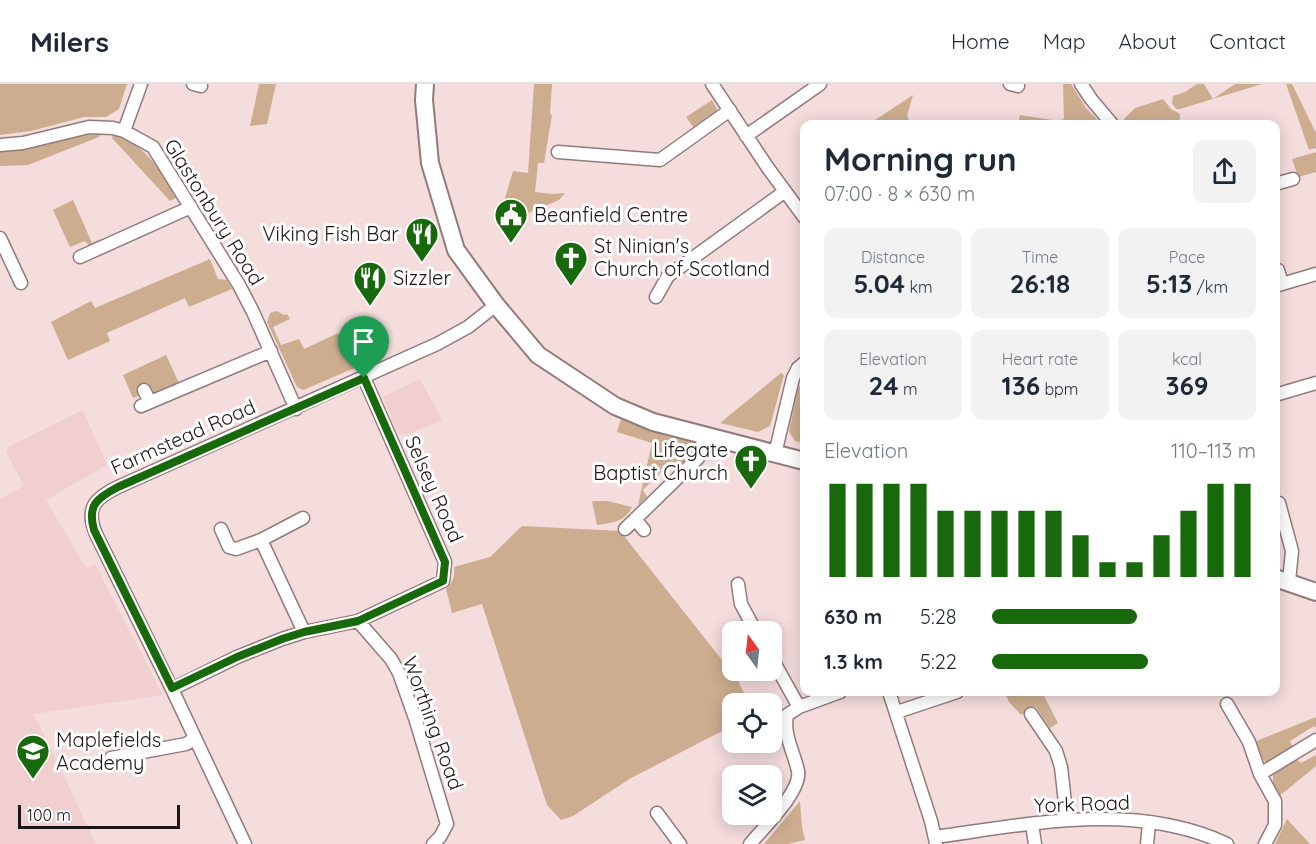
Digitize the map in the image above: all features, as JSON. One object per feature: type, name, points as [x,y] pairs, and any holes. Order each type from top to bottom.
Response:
[{"type":"street","points":[[124,131],[141,84]]},
{"type":"street","points":[[425,84],[423,100],[430,163],[456,250],[496,305],[538,355],[615,406],[653,422],[800,460]]},
{"type":"street","points":[[712,84],[784,192],[800,212]]},
{"type":"street","points":[[746,136],[820,84]]},
{"type":"street","points":[[1081,84],[1090,99],[1108,120]]},
{"type":"street","points":[[558,152],[660,160],[730,110]]},
{"type":"street","name":"Glastonbury Road","points":[[0,145],[32,141],[89,127],[124,131],[153,147],[239,285],[296,409]]},
{"type":"street","points":[[1280,183],[1293,179]]},
{"type":"street","points":[[656,297],[668,276],[784,192]]},
{"type":"street","points":[[80,257],[191,207]]},
{"type":"street","points":[[0,238],[5,261],[21,283]]},
{"type":"street","points":[[1280,284],[1316,274]]},
{"type":"street","name":"Farmstead Road","points":[[245,844],[172,688],[94,530],[91,514],[93,507],[101,496],[118,487],[437,345],[468,327],[496,305]]},
{"type":"street","points":[[144,390],[146,404],[271,351]]},
{"type":"street","points":[[775,454],[793,378],[800,366]]},
{"type":"street","name":"Selsey Road","points":[[172,688],[237,657],[304,632],[358,621],[443,581],[445,562],[364,378]]},
{"type":"street","points":[[1280,393],[1316,382]]},
{"type":"street","points":[[625,529],[698,458],[705,435]]},
{"type":"street","points":[[1280,507],[1292,551],[1282,579],[1316,592]]},
{"type":"street","points":[[221,529],[229,546],[236,549],[261,540],[303,518]]},
{"type":"street","points":[[635,519],[644,530]]},
{"type":"street","points":[[261,540],[304,632]]},
{"type":"street","points":[[738,584],[741,604],[750,621]]},
{"type":"street","name":"Worthing Road","points":[[358,621],[391,659],[399,674],[416,721],[447,824],[441,837],[433,844]]},
{"type":"street","points":[[782,677],[799,707]]},
{"type":"street","points":[[750,844],[794,791],[799,773],[786,730],[787,716],[799,707],[829,696]]},
{"type":"street","points":[[891,696],[936,841]]},
{"type":"street","points":[[897,712],[945,696]]},
{"type":"street","points":[[1227,704],[1249,742],[1260,774],[1275,801],[1275,825],[1265,844]]},
{"type":"street","points":[[1031,714],[1056,751],[1061,767],[1067,820]]},
{"type":"street","points":[[111,758],[186,744],[195,738]]},
{"type":"street","points":[[1260,774],[1316,740]]},
{"type":"street","points":[[657,813],[680,844]]},
{"type":"street","name":"York Road","points":[[936,841],[1032,824],[1113,818],[1200,832],[1227,844]]},
{"type":"street","points":[[1147,844],[1149,823]]},
{"type":"street","points":[[1032,824],[1035,844]]},
{"type":"shaded area","points":[[0,84],[127,84],[119,109],[106,117],[84,117],[31,131],[0,135]]},
{"type":"shaded area","points":[[259,84],[276,84],[267,124],[250,126]]},
{"type":"shaded area","points":[[534,84],[552,84],[550,114],[552,115],[544,163],[538,163],[535,192],[565,193],[559,200],[514,219],[503,205],[513,171],[528,173]]},
{"type":"shaded area","points":[[1063,84],[1071,84],[1086,108],[1097,120],[1062,120],[1064,119]]},
{"type":"shaded area","points":[[1197,84],[1204,84],[1213,99],[1176,109],[1172,103],[1173,96]]},
{"type":"shaded area","points":[[1235,84],[1262,84],[1213,99]]},
{"type":"shaded area","points":[[1286,84],[1292,84],[1316,133],[1316,148],[1309,150]]},
{"type":"shaded area","points":[[913,95],[907,116],[909,120],[875,120]]},
{"type":"shaded area","points":[[1163,99],[1171,109],[1180,114],[1179,120],[1125,120],[1135,108]]},
{"type":"shaded area","points":[[712,100],[718,111],[694,128],[686,117]]},
{"type":"shaded area","points":[[1020,115],[1052,120],[1019,120]]},
{"type":"shaded area","points":[[92,133],[101,134],[99,137],[28,165],[0,166],[0,152]]},
{"type":"shaded area","points":[[113,135],[134,144],[143,151],[164,177],[176,198],[170,201],[112,138]]},
{"type":"shaded area","points":[[1316,152],[1316,172],[1298,177],[1292,159]]},
{"type":"shaded area","points":[[73,200],[92,243],[101,239],[103,244],[91,248],[85,241],[70,247],[53,210]]},
{"type":"shaded area","points":[[210,259],[218,279],[227,280],[232,289],[189,307],[185,298],[107,333],[110,341],[68,360],[51,322],[91,301],[95,308]]},
{"type":"shaded area","points":[[277,311],[284,315],[287,314],[290,319],[273,327],[281,345],[299,339],[304,349],[338,333],[350,358],[359,355],[364,364],[303,390],[297,387],[267,322],[270,313]]},
{"type":"shaded area","points":[[166,355],[179,383],[154,394],[148,388],[141,395],[133,398],[123,375]]},
{"type":"shaded area","points":[[781,373],[784,375],[770,426],[758,432],[720,423]]},
{"type":"shaded area","points":[[420,379],[442,420],[405,435],[397,433],[383,397]]},
{"type":"shaded area","points":[[800,385],[800,442],[795,441],[789,432]]},
{"type":"shaded area","points":[[83,410],[107,465],[46,500],[86,568],[95,564],[163,695],[34,714],[96,844],[0,844],[0,499],[24,486],[6,451],[8,447]]},
{"type":"shaded area","points":[[621,419],[691,442],[692,454],[675,471],[669,464],[643,490],[647,497],[638,505],[652,443],[617,432]]},
{"type":"shaded area","points":[[592,501],[607,501],[632,507],[622,519],[597,525]]},
{"type":"shaded area","points":[[522,526],[620,531],[722,660],[722,681],[738,681],[744,693],[722,693],[722,731],[631,778],[573,816],[561,820],[547,805],[482,604],[452,613],[446,589],[453,579],[454,567],[490,557]]},
{"type":"shaded area","points":[[1007,696],[1044,696],[1058,723],[1050,728],[1036,707],[1021,715]]},
{"type":"shaded area","points":[[1316,717],[1316,728],[1314,726],[1290,741],[1293,748],[1267,764],[1260,756],[1254,742]]},
{"type":"shaded area","points":[[1316,755],[1316,766],[1277,798],[1273,791],[1273,771],[1295,758],[1301,763]]},
{"type":"shaded area","points":[[800,801],[805,840],[788,844],[764,844]]},
{"type":"shaded area","points":[[1287,819],[1310,844],[1275,844]]},
{"type":"place","name":"Beanfield Centre","points":[[511,244]]},
{"type":"place","name":"Viking Fish Bar","points":[[422,263]]},
{"type":"place","name":"St Ninian's Church of Scotland","points":[[571,287]]},
{"type":"place","name":"Sizzler","points":[[370,307]]},
{"type":"place","name":"Lifegate Baptist Church","points":[[751,490]]},
{"type":"place","name":"Maplefields Academy","points":[[33,780]]},
{"type":"route","points":[[364,378],[445,562],[443,581],[358,621],[282,639],[237,657],[172,688],[94,530],[91,514],[94,503],[101,496],[118,487],[364,378]]}]
